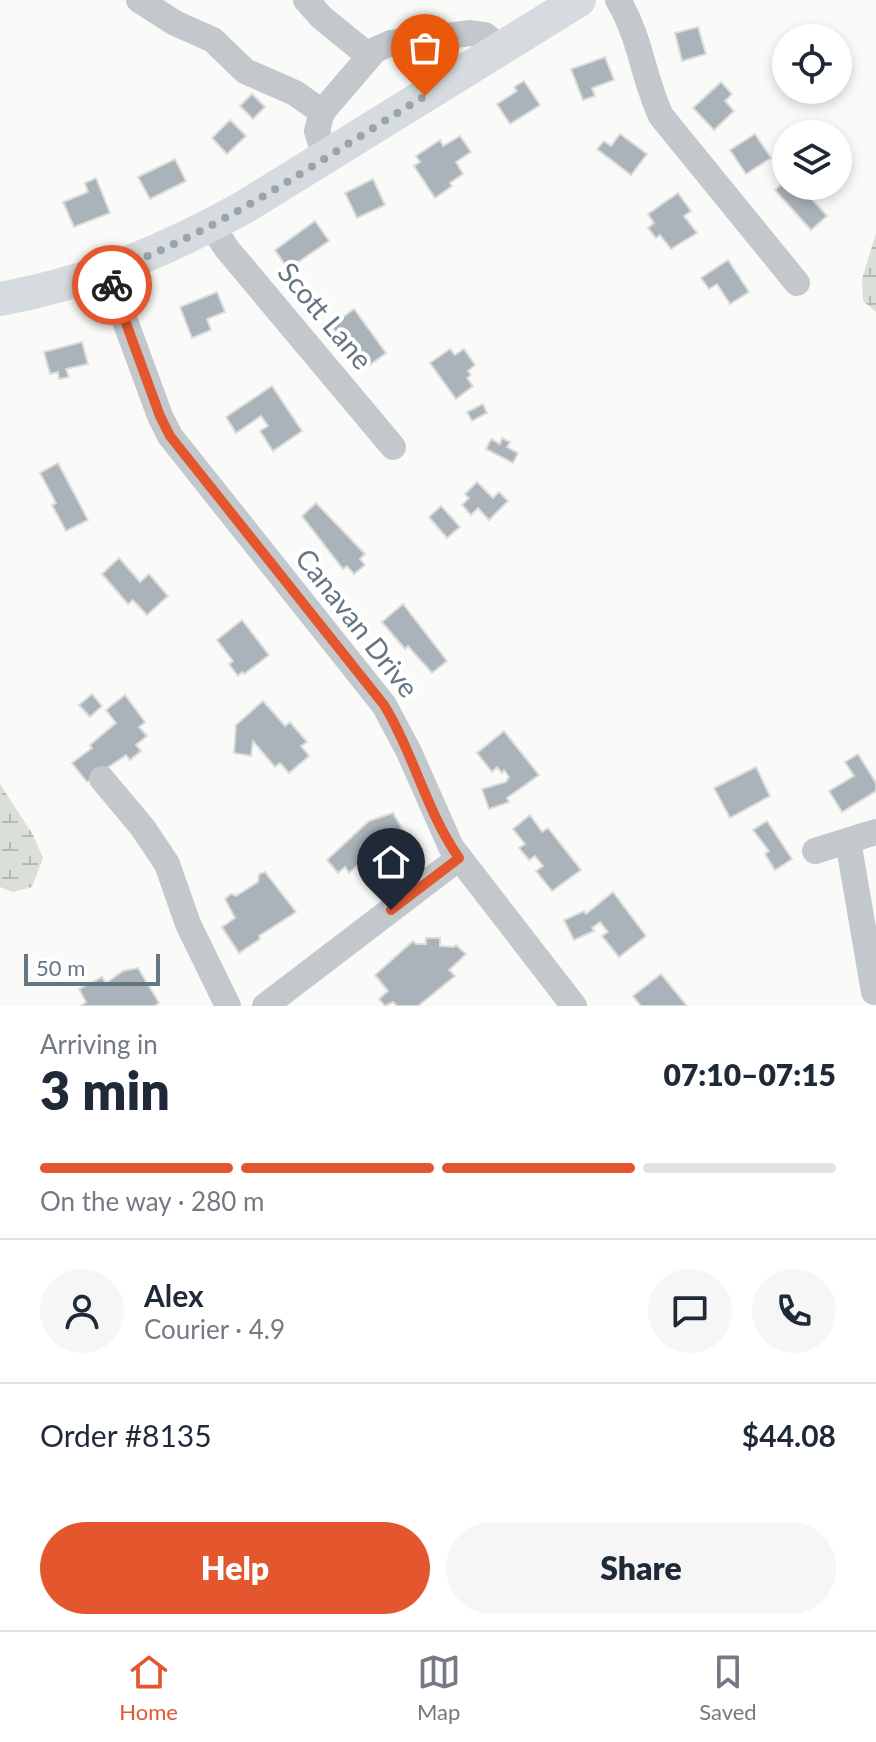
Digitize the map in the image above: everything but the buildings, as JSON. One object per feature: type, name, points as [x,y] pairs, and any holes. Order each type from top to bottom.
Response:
[{"type":"main road","points":[[0,299],[52,289],[107,272],[169,247],[325,157],[579,0]]},
{"type":"street","points":[[139,0],[175,23],[213,40],[245,71],[295,93],[322,112]]},
{"type":"street","points":[[306,0],[321,17],[369,56]]},
{"type":"street","points":[[618,0],[635,32],[661,116],[797,283]]},
{"type":"street","points":[[325,157],[317,131],[322,112],[369,56],[391,43],[471,33],[485,35],[501,49]]},
{"type":"street","name":"Scott Lane","points":[[211,225],[227,249],[393,447]]},
{"type":"street","name":"Canavan Drive","points":[[107,272],[170,436],[384,705],[409,752],[445,836],[574,1006]]},
{"type":"street","points":[[102,779],[143,828],[167,864],[188,924],[228,1006]]},
{"type":"street","points":[[815,851],[876,832]]},
{"type":"street","points":[[848,841],[869,923],[874,992]]},
{"type":"street","points":[[265,1006],[459,858]]},
{"type":"green space","points":[[876,233],[876,312],[863,301],[862,279]]},
{"type":"green space","points":[[0,784],[33,835],[43,858],[32,887],[13,892],[0,887]]},
{"type":"way so far","points":[[112,285],[107,272],[169,247],[246,206],[425,96]]},
{"type":"route","points":[[112,285],[170,436],[384,705],[409,752],[445,836],[459,858],[391,910]]}]
